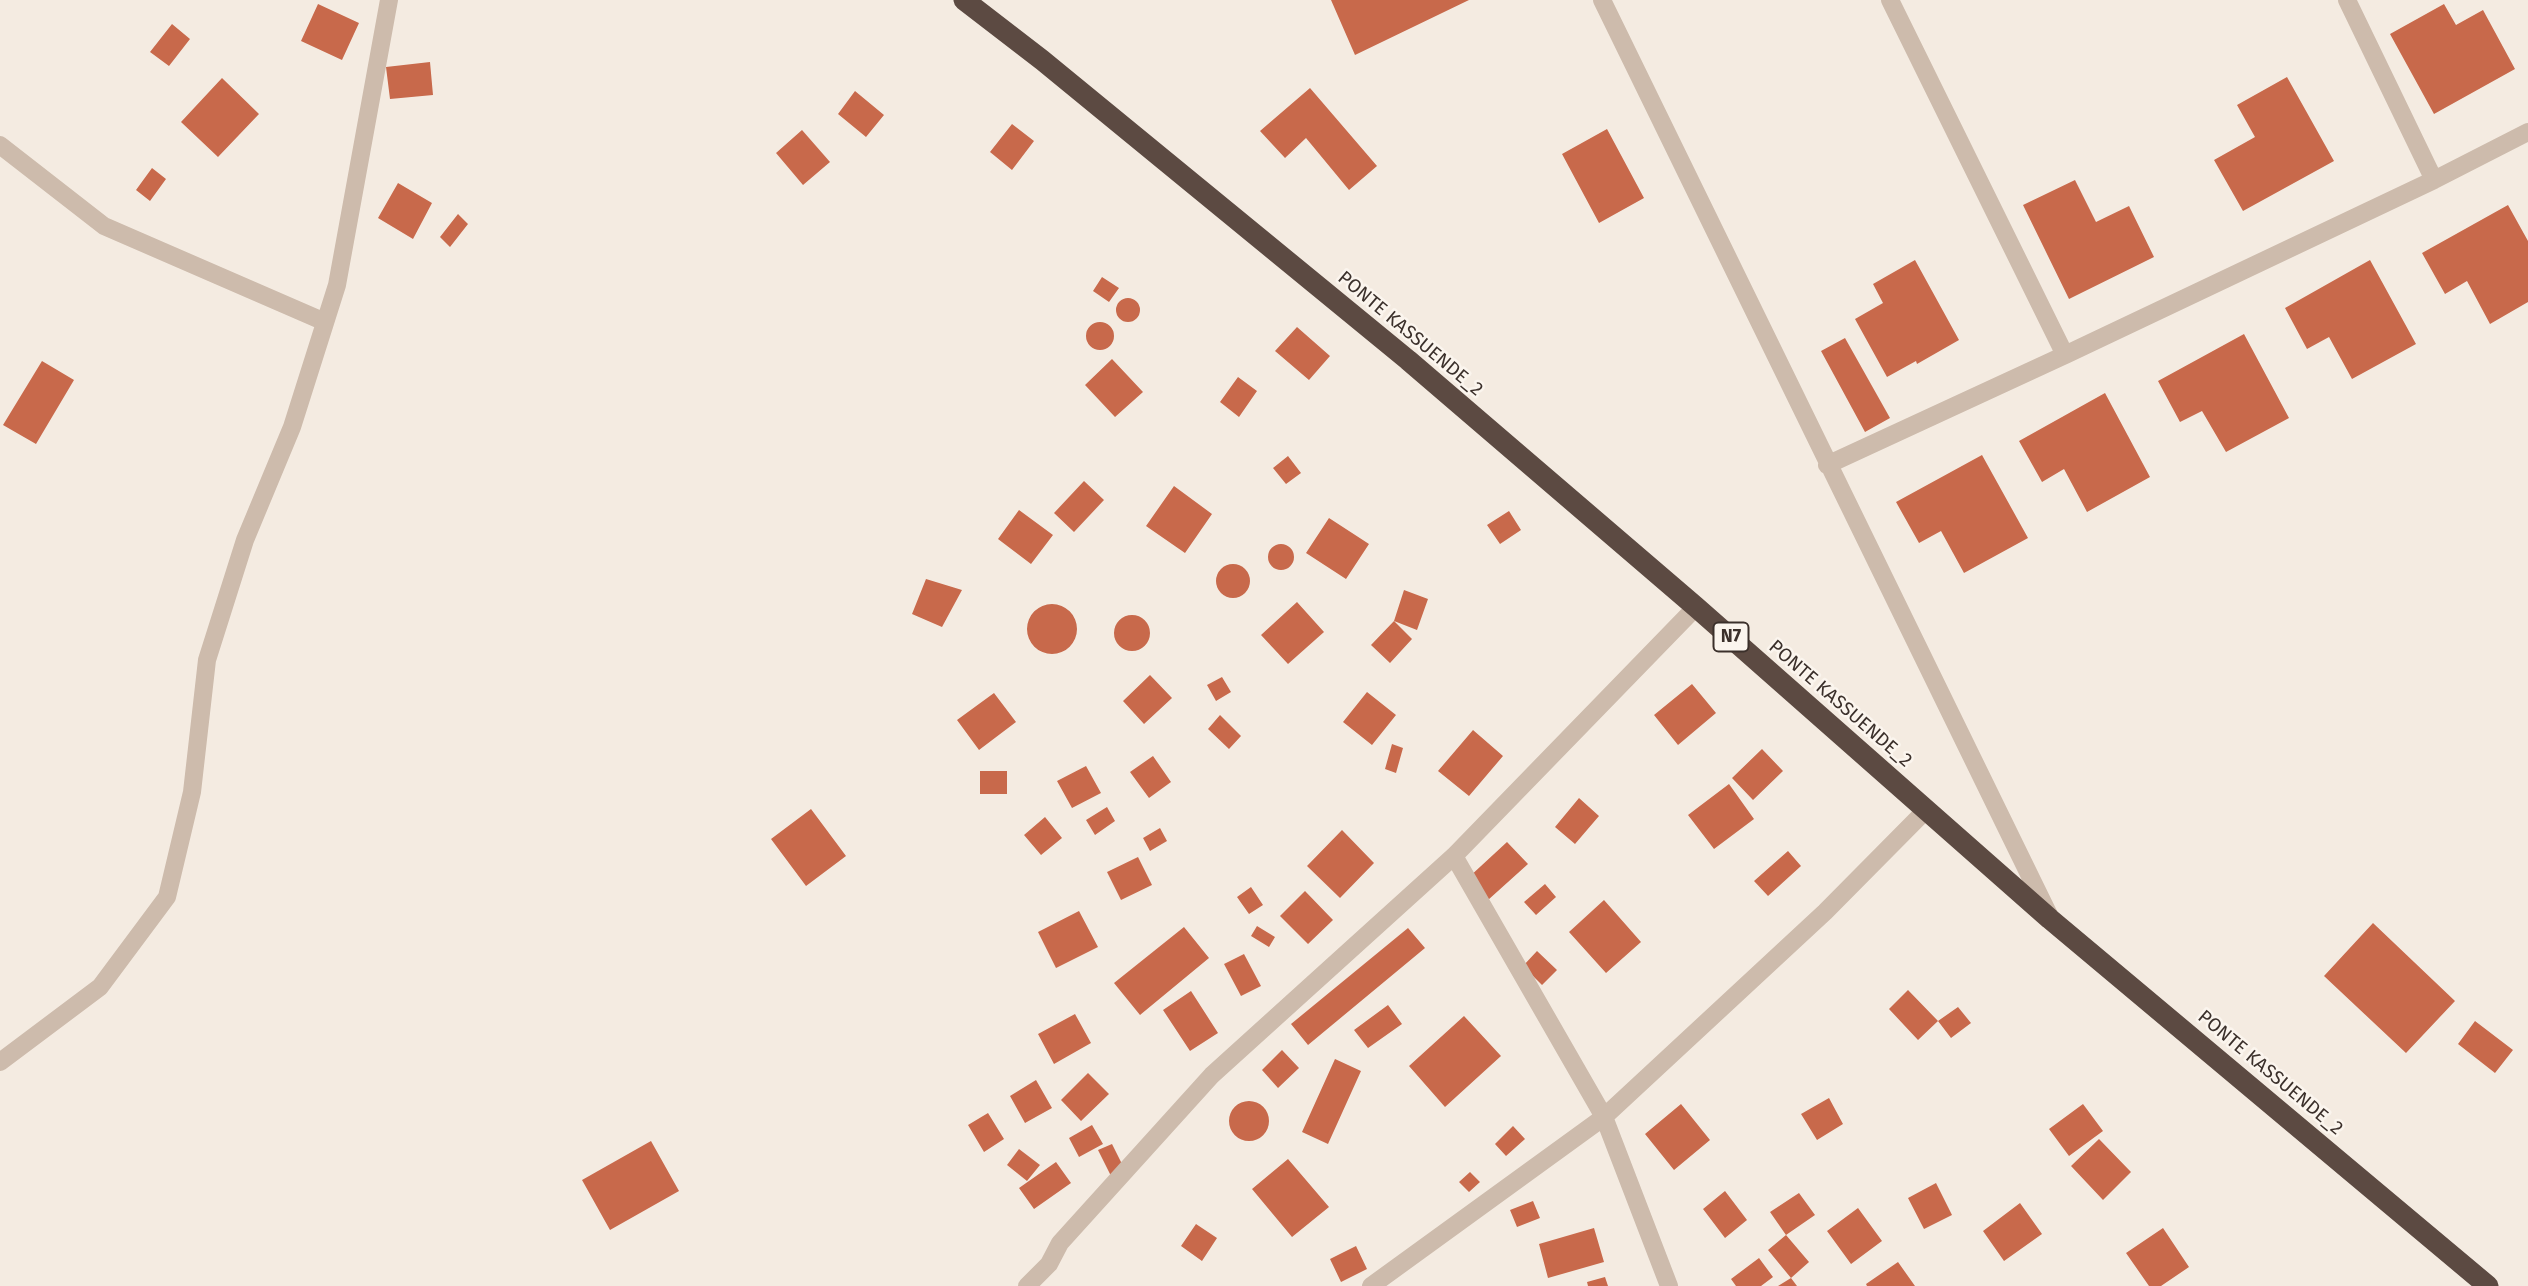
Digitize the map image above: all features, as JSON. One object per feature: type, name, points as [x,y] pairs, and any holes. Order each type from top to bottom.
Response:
[{"type":"highway","name":"PONTE KASSUENDE_2","points":[[964,0],[1053,69],[1408,360],[1696,607],[2050,919],[2488,1286]]},
{"type":"street","points":[[0,1062],[100,987],[167,897],[192,792],[207,660],[245,540],[292,427],[337,285],[389,0]]},
{"type":"street","points":[[1602,0],[2050,919]]},
{"type":"street","points":[[1890,0],[2065,355]]},
{"type":"street","points":[[2347,0],[2434,180]]},
{"type":"street","points":[[1828,466],[2434,180],[2528,132]]},
{"type":"street","points":[[0,145],[104,226],[325,322]]},
{"type":"street","points":[[1027,1286],[1049,1264],[1060,1242],[1212,1075],[1454,856],[1696,607]]},
{"type":"street","points":[[1371,1286],[1604,1117],[1825,912],[1926,810]]},
{"type":"street","points":[[1454,856],[1604,1117],[1669,1286]]},
{"type":"building","points":[[1331,0],[1469,0],[1355,55]]},
{"type":"building","points":[[318,4],[359,23],[342,60],[301,41]]},
{"type":"building","points":[[2444,4],[2456,25],[2483,10],[2515,69],[2434,114],[2390,34]]},
{"type":"building","points":[[172,24],[190,39],[169,66],[150,52]]},
{"type":"building","points":[[430,62],[433,95],[390,99],[386,67]]},
{"type":"building","points":[[2287,77],[2334,161],[2243,211],[2214,160],[2255,137],[2237,105]]},
{"type":"building","points":[[222,78],[259,114],[218,157],[181,122]]},
{"type":"building","points":[[1310,88],[1377,166],[1349,190],[1306,138],[1285,158],[1260,131]]},
{"type":"building","points":[[855,91],[884,115],[866,137],[838,114]]},
{"type":"building","points":[[1012,124],[1034,141],[1012,170],[990,152]]},
{"type":"building","points":[[1607,129],[1644,198],[1599,223],[1562,154]]},
{"type":"building","points":[[802,130],[830,162],[803,185],[776,153]]},
{"type":"building","points":[[152,168],[166,179],[150,201],[136,190]]},
{"type":"building","points":[[2075,180],[2096,222],[2129,206],[2154,257],[2069,299],[2023,205]]},
{"type":"building","points":[[398,183],[432,203],[413,239],[378,218]]},
{"type":"building","points":[[2508,205],[2528,241],[2528,302],[2490,324],[2467,281],[2445,294],[2422,253]]},
{"type":"building","points":[[458,214],[468,224],[450,247],[440,237]]},
{"type":"building","points":[[1915,260],[1959,340],[1917,364],[1916,361],[1887,377],[1855,319],[1883,303],[1873,284]]},
{"type":"building","points":[[2370,260],[2416,344],[2352,379],[2329,337],[2307,349],[2285,308]]},
{"type":"building","points":[[1102,277],[1119,288],[1109,302],[1093,291]]},
{"type":"building","points":[[1128,298],[1137,301],[1140,310],[1137,319],[1128,322],[1119,319],[1116,310],[1119,301]]},
{"type":"building","points":[[1100,322],[1110,326],[1114,336],[1110,346],[1100,350],[1090,346],[1086,336],[1090,326]]},
{"type":"building","points":[[1297,327],[1330,356],[1309,380],[1275,351]]},
{"type":"building","points":[[2244,334],[2289,418],[2226,452],[2202,411],[2180,422],[2158,381]]},
{"type":"building","points":[[1845,338],[1890,418],[1865,432],[1821,351]]},
{"type":"building","points":[[1112,359],[1143,392],[1115,417],[1085,385]]},
{"type":"building","points":[[42,361],[74,380],[36,444],[3,425]]},
{"type":"building","points":[[1238,377],[1257,391],[1239,417],[1220,402]]},
{"type":"building","points":[[2105,393],[2150,477],[2087,512],[2064,469],[2042,482],[2019,441]]},
{"type":"building","points":[[1982,455],[2028,538],[1964,573],[1941,531],[1919,543],[1896,502]]},
{"type":"building","points":[[1288,456],[1301,473],[1286,484],[1273,468]]},
{"type":"building","points":[[1084,481],[1104,500],[1074,532],[1054,513]]},
{"type":"building","points":[[1174,486],[1212,514],[1185,553],[1146,526]]},
{"type":"building","points":[[1019,510],[1053,535],[1031,564],[998,539]]},
{"type":"building","points":[[1509,511],[1521,530],[1500,544],[1487,525]]},
{"type":"building","points":[[1329,518],[1369,544],[1346,579],[1306,553]]},
{"type":"building","points":[[1281,544],[1290,548],[1294,557],[1290,566],[1281,570],[1272,566],[1268,557],[1272,548]]},
{"type":"building","points":[[1233,564],[1245,569],[1250,581],[1245,593],[1233,598],[1221,593],[1216,581],[1221,569]]},
{"type":"building","points":[[926,579],[962,590],[942,627],[912,614]]},
{"type":"building","points":[[1404,590],[1428,599],[1417,630],[1394,621]]},
{"type":"building","points":[[1297,602],[1324,632],[1288,664],[1261,635]]},
{"type":"building","points":[[1052,604],[1070,611],[1077,629],[1070,647],[1052,654],[1034,647],[1027,629],[1034,611]]},
{"type":"building","points":[[1132,615],[1145,620],[1150,633],[1145,646],[1132,651],[1119,646],[1114,633],[1119,620]]},
{"type":"building","points":[[1394,621],[1412,639],[1390,663],[1371,645]]},
{"type":"building","points":[[1150,675],[1172,698],[1144,724],[1123,701]]},
{"type":"building","points":[[1222,677],[1231,692],[1216,701],[1207,685]]},
{"type":"building","points":[[1692,684],[1716,713],[1678,745],[1654,715]]},
{"type":"building","points":[[1367,692],[1396,715],[1372,745],[1343,722]]},
{"type":"building","points":[[994,693],[1016,722],[979,750],[957,720]]},
{"type":"building","points":[[1220,715],[1241,736],[1229,749],[1208,729]]},
{"type":"building","points":[[1473,730],[1503,756],[1469,796],[1438,771]]},
{"type":"building","points":[[1392,744],[1403,748],[1396,773],[1385,769]]},
{"type":"building","points":[[1762,749],[1783,771],[1753,800],[1732,778]]},
{"type":"building","points":[[1153,756],[1171,782],[1149,798],[1130,772]]},
{"type":"building","points":[[1086,766],[1101,793],[1072,808],[1057,781]]},
{"type":"building","points":[[980,771],[1007,771],[1007,794],[980,794]]},
{"type":"building","points":[[1729,784],[1754,819],[1714,849],[1688,815]]},
{"type":"building","points":[[1579,798],[1599,816],[1575,844],[1555,827]]},
{"type":"building","points":[[1107,807],[1115,821],[1095,835],[1086,820]]},
{"type":"building","points":[[811,809],[846,856],[806,886],[771,839]]},
{"type":"building","points":[[1045,817],[1062,838],[1041,855],[1024,835]]},
{"type":"building","points":[[1160,828],[1167,841],[1150,851],[1143,838]]},
{"type":"building","points":[[1342,830],[1374,863],[1340,898],[1307,866]]},
{"type":"building","points":[[1507,842],[1528,864],[1488,900],[1468,878]]},
{"type":"building","points":[[1788,851],[1801,866],[1768,896],[1754,881]]},
{"type":"building","points":[[1138,857],[1152,885],[1121,900],[1107,872]]},
{"type":"building","points":[[1545,884],[1556,897],[1536,915],[1524,902]]},
{"type":"building","points":[[1251,887],[1263,905],[1249,914],[1237,897]]},
{"type":"building","points":[[1305,891],[1333,920],[1308,944],[1280,916]]},
{"type":"building","points":[[1604,900],[1641,942],[1606,973],[1569,932]]},
{"type":"building","points":[[1079,911],[1098,947],[1056,968],[1038,932]]},
{"type":"building","points":[[2373,923],[2455,1001],[2406,1053],[2324,976]]},
{"type":"building","points":[[1257,926],[1275,937],[1269,947],[1251,936]]},
{"type":"building","points":[[1184,927],[1209,958],[1140,1015],[1114,983]]},
{"type":"building","points":[[1408,928],[1425,948],[1308,1045],[1291,1024]]},
{"type":"building","points":[[1537,951],[1557,970],[1542,985],[1523,966]]},
{"type":"building","points":[[1244,954],[1261,986],[1241,996],[1224,964]]},
{"type":"building","points":[[1908,990],[1938,1021],[1918,1040],[1889,1009]]},
{"type":"building","points":[[1191,991],[1218,1033],[1190,1051],[1163,1010]]},
{"type":"building","points":[[1388,1005],[1402,1024],[1368,1048],[1354,1030]]},
{"type":"building","points":[[1958,1007],[1971,1023],[1951,1038],[1938,1021]]},
{"type":"building","points":[[1075,1014],[1091,1043],[1054,1064],[1038,1034]]},
{"type":"building","points":[[1464,1016],[1501,1056],[1445,1107],[1409,1066]]},
{"type":"building","points":[[2475,1021],[2513,1050],[2495,1073],[2458,1044]]},
{"type":"building","points":[[1282,1050],[1299,1068],[1278,1088],[1262,1070]]},
{"type":"building","points":[[1335,1059],[1361,1071],[1328,1144],[1302,1132]]},
{"type":"building","points":[[1088,1073],[1109,1094],[1081,1121],[1061,1100]]},
{"type":"building","points":[[1036,1080],[1052,1108],[1025,1123],[1010,1096]]},
{"type":"building","points":[[1829,1098],[1843,1124],[1817,1140],[1801,1114]]},
{"type":"building","points":[[1249,1101],[1257,1102],[1263,1107],[1268,1113],[1268,1129],[1263,1135],[1257,1140],[1249,1141],[1241,1140],[1235,1135],[1230,1129],[1229,1121],[1230,1113],[1235,1107],[1241,1102]]},
{"type":"building","points":[[1681,1104],[1710,1140],[1674,1170],[1645,1134]]},
{"type":"building","points":[[2083,1104],[2103,1131],[2069,1156],[2049,1129]]},
{"type":"building","points":[[988,1113],[1004,1139],[984,1152],[968,1125]]},
{"type":"building","points":[[1092,1125],[1103,1144],[1079,1157],[1069,1138]]},
{"type":"building","points":[[1513,1126],[1525,1139],[1506,1156],[1495,1144]]},
{"type":"building","points":[[2099,1139],[2131,1172],[2103,1200],[2071,1166]]},
{"type":"building","points":[[651,1141],[679,1191],[610,1230],[582,1180]]},
{"type":"building","points":[[1112,1144],[1125,1170],[1111,1176],[1098,1150]]},
{"type":"building","points":[[1019,1149],[1040,1165],[1027,1181],[1007,1165]]},
{"type":"building","points":[[1288,1159],[1329,1207],[1292,1237],[1252,1189]]},
{"type":"building","points":[[1056,1162],[1071,1183],[1034,1209],[1019,1188]]},
{"type":"building","points":[[1470,1172],[1480,1182],[1469,1192],[1459,1182]]},
{"type":"building","points":[[1936,1183],[1952,1215],[1924,1229],[1908,1198]]},
{"type":"building","points":[[1725,1191],[1747,1220],[1725,1238],[1703,1209]]},
{"type":"building","points":[[1799,1193],[1815,1215],[1786,1235],[1770,1212]]},
{"type":"building","points":[[1533,1201],[1540,1218],[1517,1227],[1510,1210]]},
{"type":"building","points":[[2020,1203],[2042,1234],[2004,1261],[1983,1231]]},
{"type":"building","points":[[1858,1208],[1882,1241],[1851,1264],[1827,1231]]},
{"type":"building","points":[[1196,1224],[1217,1238],[1202,1261],[1181,1246]]},
{"type":"building","points":[[1594,1228],[1604,1262],[1548,1278],[1539,1244]]},
{"type":"building","points":[[2163,1228],[2189,1267],[2161,1286],[2149,1286],[2126,1253]]},
{"type":"building","points":[[1786,1235],[1809,1262],[1791,1278],[1768,1250]]},
{"type":"building","points":[[1356,1246],[1367,1269],[1341,1282],[1330,1259]]},
{"type":"building","points":[[1759,1258],[1773,1277],[1761,1286],[1736,1286],[1731,1279]]},
{"type":"building","points":[[1898,1262],[1915,1286],[1867,1286],[1866,1284]]},
{"type":"building","points":[[1605,1277],[1608,1286],[1588,1286],[1587,1282]]},
{"type":"building","points":[[1791,1278],[1797,1286],[1778,1286]]}]
